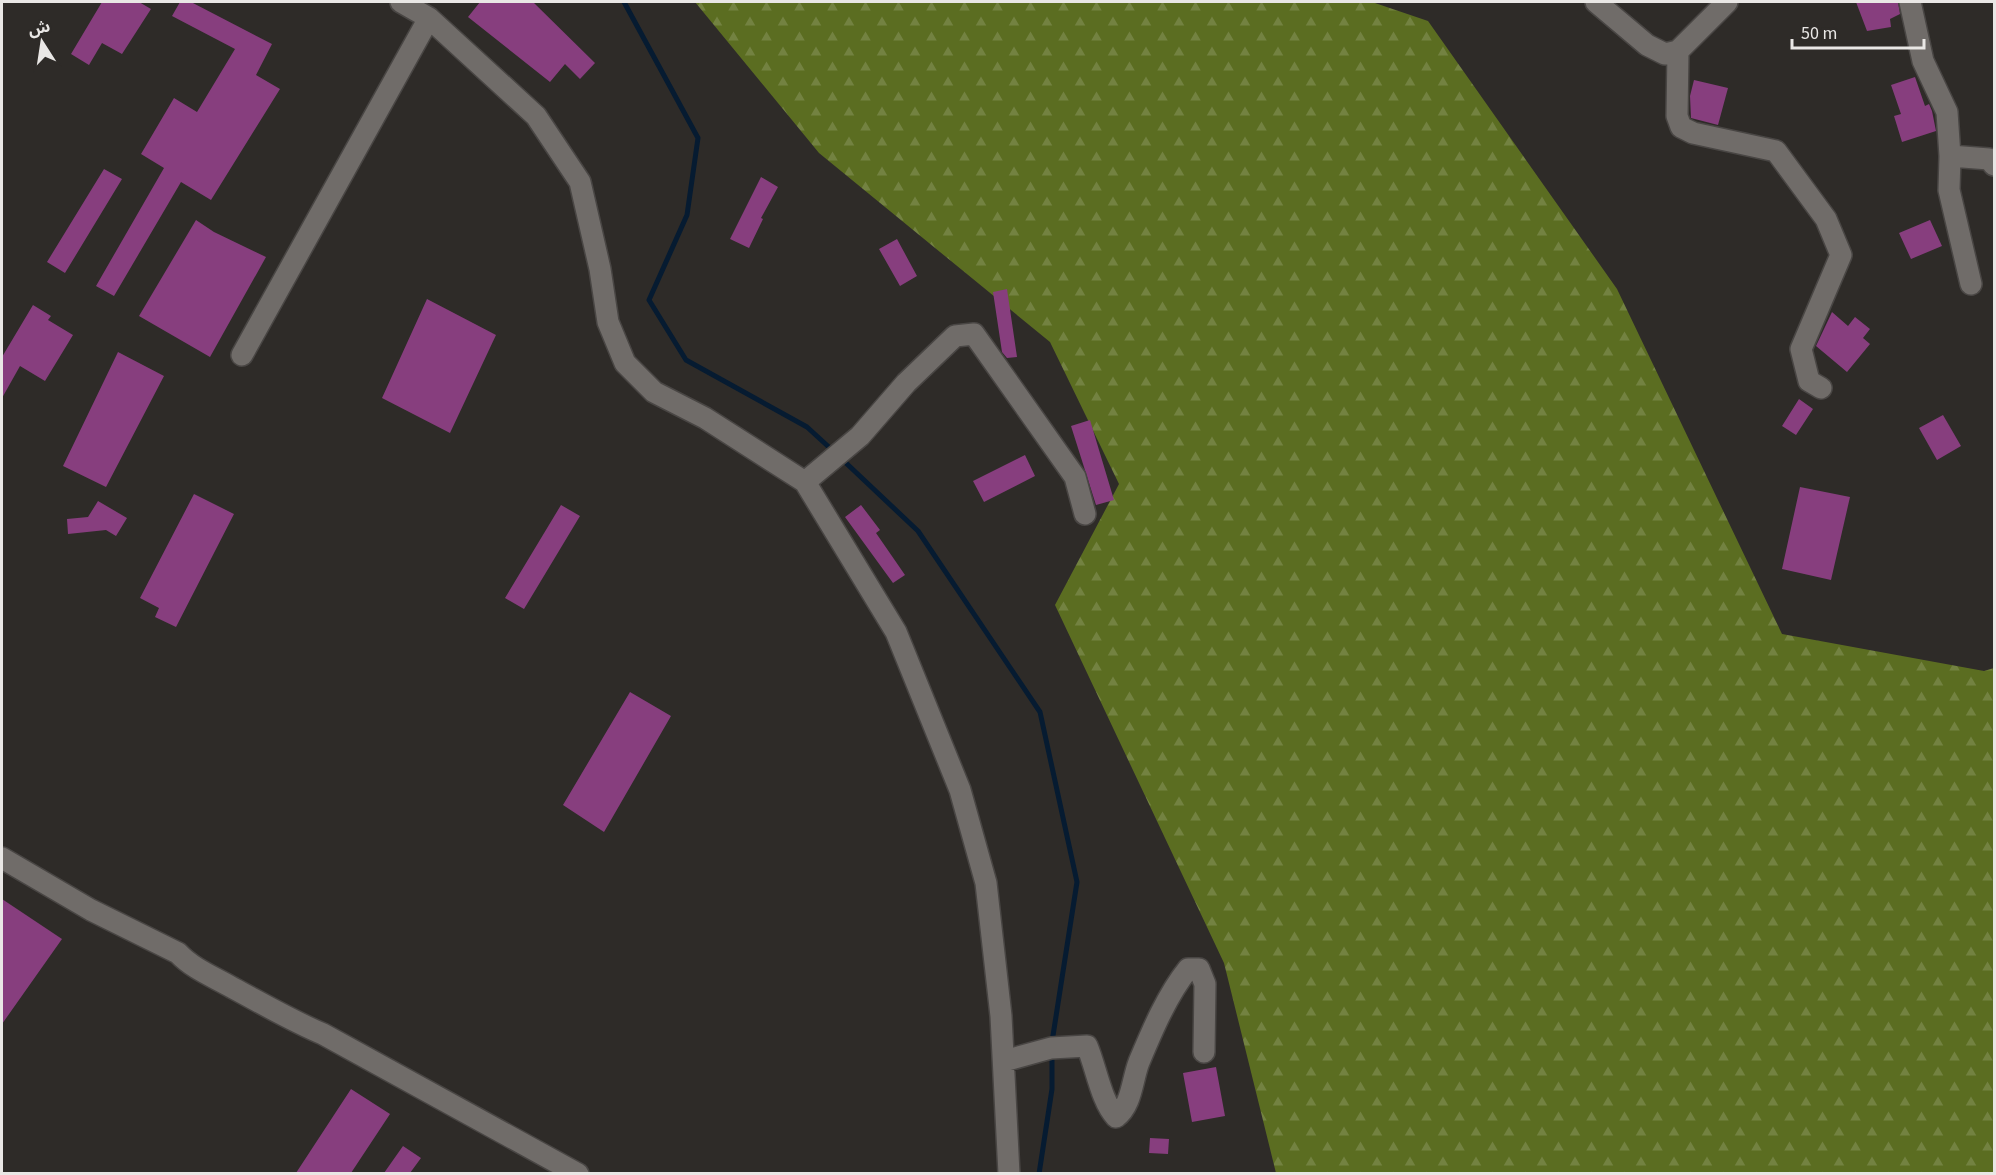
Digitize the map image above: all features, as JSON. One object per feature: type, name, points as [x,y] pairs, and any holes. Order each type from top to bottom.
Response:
[{"type":"street","points":[[400,2],[429,18],[536,116],[580,182],[600,269],[608,322],[625,363],[654,392],[705,418],[805,482],[896,632],[960,790],[986,883],[1004,1061],[1009,1173]]},
{"type":"street","points":[[1596,2],[1659,53],[1670,54],[1678,51],[1727,2]]},
{"type":"street","points":[[1910,2],[1923,62],[1947,112],[1950,156],[1949,190],[1971,284]]},
{"type":"street","points":[[242,355],[429,18]]},
{"type":"street","points":[[1678,51],[1677,116],[1682,127],[1693,133],[1776,151],[1826,219],[1841,255],[1802,349],[1809,381],[1821,388]]},
{"type":"street","points":[[1950,156],[1989,159],[1995,165]]},
{"type":"street","points":[[805,482],[860,436],[906,383],[955,336],[974,334],[1075,477],[1084,514]]},
{"type":"street","points":[[2,858],[91,910],[178,953],[186,962],[296,1023],[323,1034],[578,1173]]},
{"type":"street","points":[[1004,1061],[1051,1048],[1087,1046],[1107,1107],[1116,1117],[1125,1111],[1139,1063],[1178,981],[1188,969],[1199,969],[1205,984],[1204,1052]]},
{"type":"green space","points":[[695,2],[1372,2],[1428,21],[1617,289],[1782,634],[1984,671],[1994,668],[1994,1173],[1276,1173],[1224,963],[1055,605],[1119,484],[1050,342],[819,153]]},
{"type":"building","points":[[102,2],[139,2],[151,9],[122,54],[102,43],[89,65],[71,54]]},
{"type":"building","points":[[180,2],[191,2],[272,44],[256,75],[280,89],[211,200],[181,182],[114,296],[96,286],[164,168],[141,154],[174,98],[197,112],[235,49],[172,16]]},
{"type":"building","points":[[480,2],[533,2],[595,63],[580,79],[565,64],[550,82],[468,17]]},
{"type":"building","points":[[1856,2],[1898,2],[1900,14],[1890,19],[1891,27],[1867,31]]},
{"type":"building","points":[[1915,77],[1925,106],[1929,104],[1932,111],[1936,131],[1902,142],[1894,116],[1901,114],[1891,85]]},
{"type":"building","points":[[1694,80],[1728,88],[1718,125],[1691,118],[1690,96]]},
{"type":"building","points":[[104,169],[122,179],[65,273],[47,262]]},
{"type":"building","points":[[761,177],[778,187],[761,218],[763,219],[749,248],[730,239]]},
{"type":"building","points":[[196,220],[214,232],[266,257],[210,357],[139,316]]},
{"type":"building","points":[[1930,220],[1942,246],[1911,259],[1899,233]]},
{"type":"building","points":[[897,239],[917,276],[900,286],[879,249]]},
{"type":"building","points":[[1007,289],[1017,357],[1007,358],[1002,352],[993,292]]},
{"type":"building","points":[[427,299],[496,335],[450,433],[382,398]]},
{"type":"building","points":[[33,305],[51,316],[48,320],[73,335],[45,381],[20,366],[2,398],[2,357]]},
{"type":"building","points":[[1832,312],[1848,326],[1855,317],[1870,329],[1863,338],[1870,344],[1847,372],[1816,346]]},
{"type":"building","points":[[118,352],[164,376],[106,487],[63,466]]},
{"type":"building","points":[[1799,399],[1813,409],[1796,435],[1782,426]]},
{"type":"building","points":[[1943,415],[1961,446],[1937,460],[1919,428]]},
{"type":"building","points":[[1090,420],[1114,500],[1096,505],[1071,426]]},
{"type":"building","points":[[1025,455],[1035,476],[984,502],[973,481]]},
{"type":"building","points":[[1800,487],[1850,497],[1831,580],[1782,569]]},
{"type":"building","points":[[194,494],[234,514],[176,627],[155,617],[159,608],[140,598]]},
{"type":"building","points":[[98,501],[127,518],[116,536],[106,530],[68,534],[67,519],[88,517]]},
{"type":"building","points":[[561,505],[580,516],[524,609],[505,598]]},
{"type":"building","points":[[861,505],[880,530],[876,533],[905,575],[893,583],[845,517]]},
{"type":"building","points":[[630,692],[671,716],[604,832],[563,805]]},
{"type":"building","points":[[2,899],[62,939],[2,1024]]},
{"type":"building","points":[[1216,1067],[1225,1116],[1192,1122],[1183,1073]]},
{"type":"building","points":[[351,1089],[390,1114],[351,1173],[296,1173]]},
{"type":"building","points":[[1150,1138],[1169,1139],[1168,1154],[1149,1153]]},
{"type":"building","points":[[403,1146],[421,1158],[410,1173],[384,1173]]},
{"type":"waterway","points":[[624,2],[698,138],[687,215],[649,300],[686,360],[807,427],[831,449]]},
{"type":"waterway","points":[[846,463],[918,531],[1040,712],[1077,882],[1052,1042]]},
{"type":"waterway","points":[[1039,1174],[1052,1089],[1052,1055]]}]
